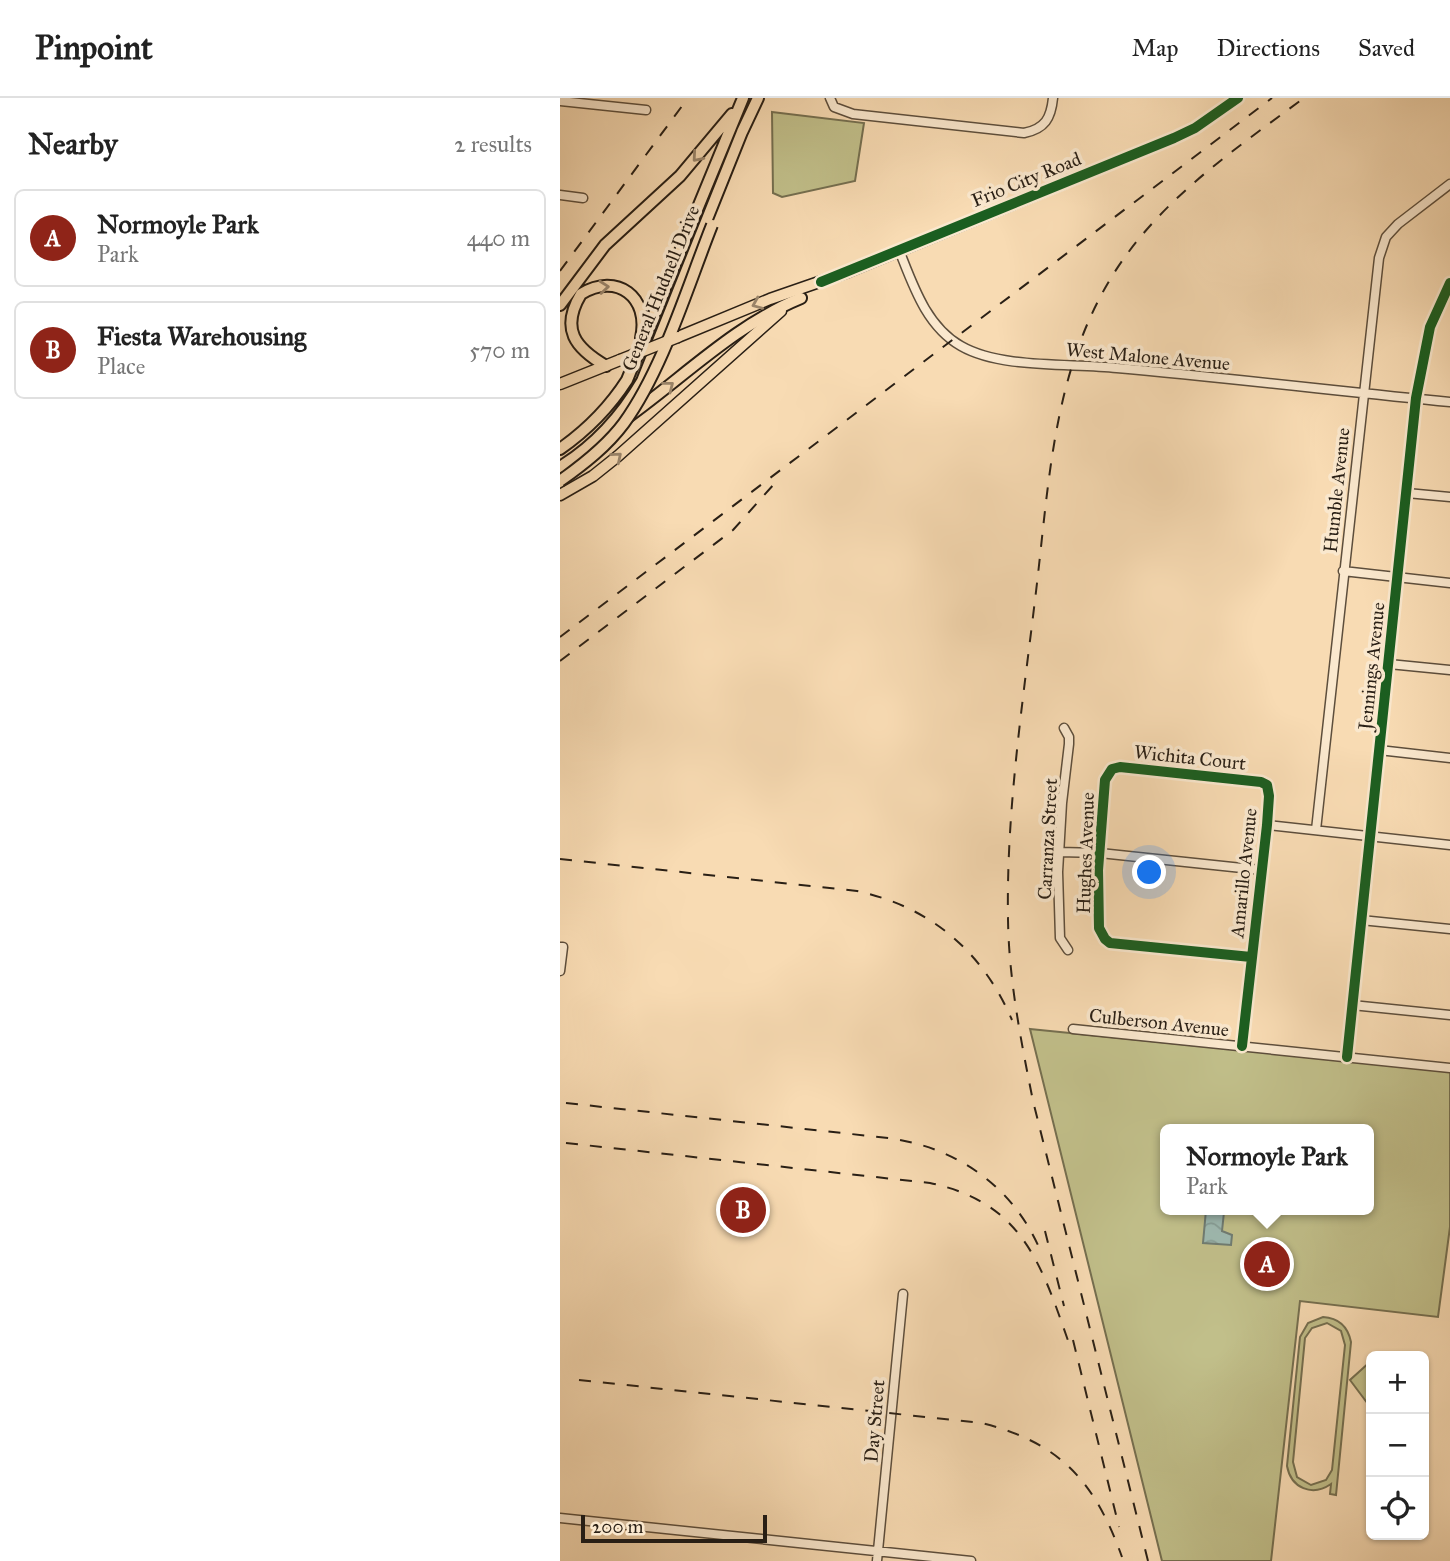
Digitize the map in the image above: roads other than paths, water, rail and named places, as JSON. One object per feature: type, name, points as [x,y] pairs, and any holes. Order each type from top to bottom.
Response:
[{"type":"highway","name":"General Hudnell Drive","points":[[560,467],[594,441],[632,398],[642,381],[758,98]]},
{"type":"highway","points":[[560,481],[602,448],[623,425],[641,397],[765,98]]},
{"type":"highway","name":"General Hudnell Drive","points":[[560,449],[592,424],[609,405],[634,366],[741,101]]},
{"type":"highway","points":[[560,305],[605,245],[680,176],[741,101]]},
{"type":"highway","points":[[606,366],[578,348],[570,335],[569,327],[572,307],[581,294],[604,285],[625,289],[637,302],[641,312],[643,328],[634,366]]},
{"type":"highway","points":[[594,441],[641,408],[738,331],[776,308],[801,298]]},
{"type":"main road","name":"Frio City Road","points":[[560,495],[593,476],[618,456],[761,327],[821,282],[1174,138],[1195,128],[1224,102],[1238,98]]},
{"type":"main road","name":"Frio City Road","points":[[560,384],[770,299],[821,282]]},
{"type":"street","points":[[830,101],[839,110],[853,114],[1024,133],[1034,131],[1045,124],[1052,110],[1053,98]]},
{"type":"street","points":[[560,101],[646,110]]},
{"type":"street","name":"Humble Avenue","points":[[1316,830],[1379,258],[1385,237],[1450,184]]},
{"type":"street","points":[[560,195],[583,198]]},
{"type":"street","name":"West Malone Avenue","points":[[898,250],[918,296],[933,321],[958,344],[987,357],[1116,367],[1450,402]]},
{"type":"street","name":"Jennings Avenue","points":[[1347,1057],[1416,398],[1430,327],[1450,283]]},
{"type":"street","points":[[1407,493],[1450,498]]},
{"type":"street","points":[[1343,571],[1450,583]]},
{"type":"street","points":[[1389,664],[1450,670]]},
{"type":"street","name":"Carranza Street","points":[[1064,728],[1069,744],[1059,852],[1059,938],[1068,950]]},
{"type":"street","points":[[1379,750],[1450,758]]},
{"type":"street","name":"Wichita Court","points":[[1107,774],[1120,767],[1261,782],[1268,788]]},
{"type":"street","name":"Hughes Avenue","points":[[1107,774],[1100,853],[1101,934],[1110,943],[1251,957]]},
{"type":"street","name":"Amarillo Avenue","points":[[1242,1046],[1267,825],[1268,788]]},
{"type":"street","points":[[1267,825],[1450,845]]},
{"type":"street","points":[[1059,852],[1100,853],[1261,870]]},
{"type":"street","points":[[1362,920],[1450,929]]},
{"type":"street","points":[[560,971],[561,947]]},
{"type":"street","points":[[1352,1005],[1450,1015]]},
{"type":"street","name":"Culberson Avenue","points":[[1073,1029],[1450,1068]]},
{"type":"street","name":"Day Street","points":[[878,1556],[903,1294]]},
{"type":"street","points":[[560,1518],[878,1556],[971,1561]]},
{"type":"water","points":[[1206,1215],[1224,1215],[1222,1231],[1232,1235],[1231,1245],[1203,1243]]},
{"type":"railway","points":[[560,271],[688,98]]},
{"type":"railway","points":[[560,637],[1272,98]]},
{"type":"railway","points":[[1148,1561],[1033,1101],[1016,1011],[1008,920],[1008,878],[1017,751],[1050,467],[1065,391],[1090,318],[1108,283],[1127,255],[1171,204],[1222,159],[1304,98]]},
{"type":"railway","points":[[560,661],[733,530],[775,483]]},
{"type":"railway","points":[[560,859],[857,891],[884,898],[931,921],[970,954],[986,973],[1012,1020]]},
{"type":"railway","points":[[566,1103],[888,1138],[937,1150],[960,1161],[999,1190],[1030,1229],[1041,1252]]},
{"type":"railway","points":[[566,1143],[930,1183],[962,1193],[988,1206],[1009,1223],[1025,1243],[1050,1291],[1071,1349]]},
{"type":"railway","points":[[1045,1231],[1064,1306]]},
{"type":"railway","points":[[1073,1340],[1119,1527]]},
{"type":"railway","points":[[579,1380],[982,1423],[1010,1431],[1054,1454],[1072,1469],[1100,1507],[1122,1557]]},
{"type":"place","name":"Fiesta Warehousing","points":[[743,1210]]},
{"type":"place","name":"Normoyle Park","points":[[1267,1264]]}]
